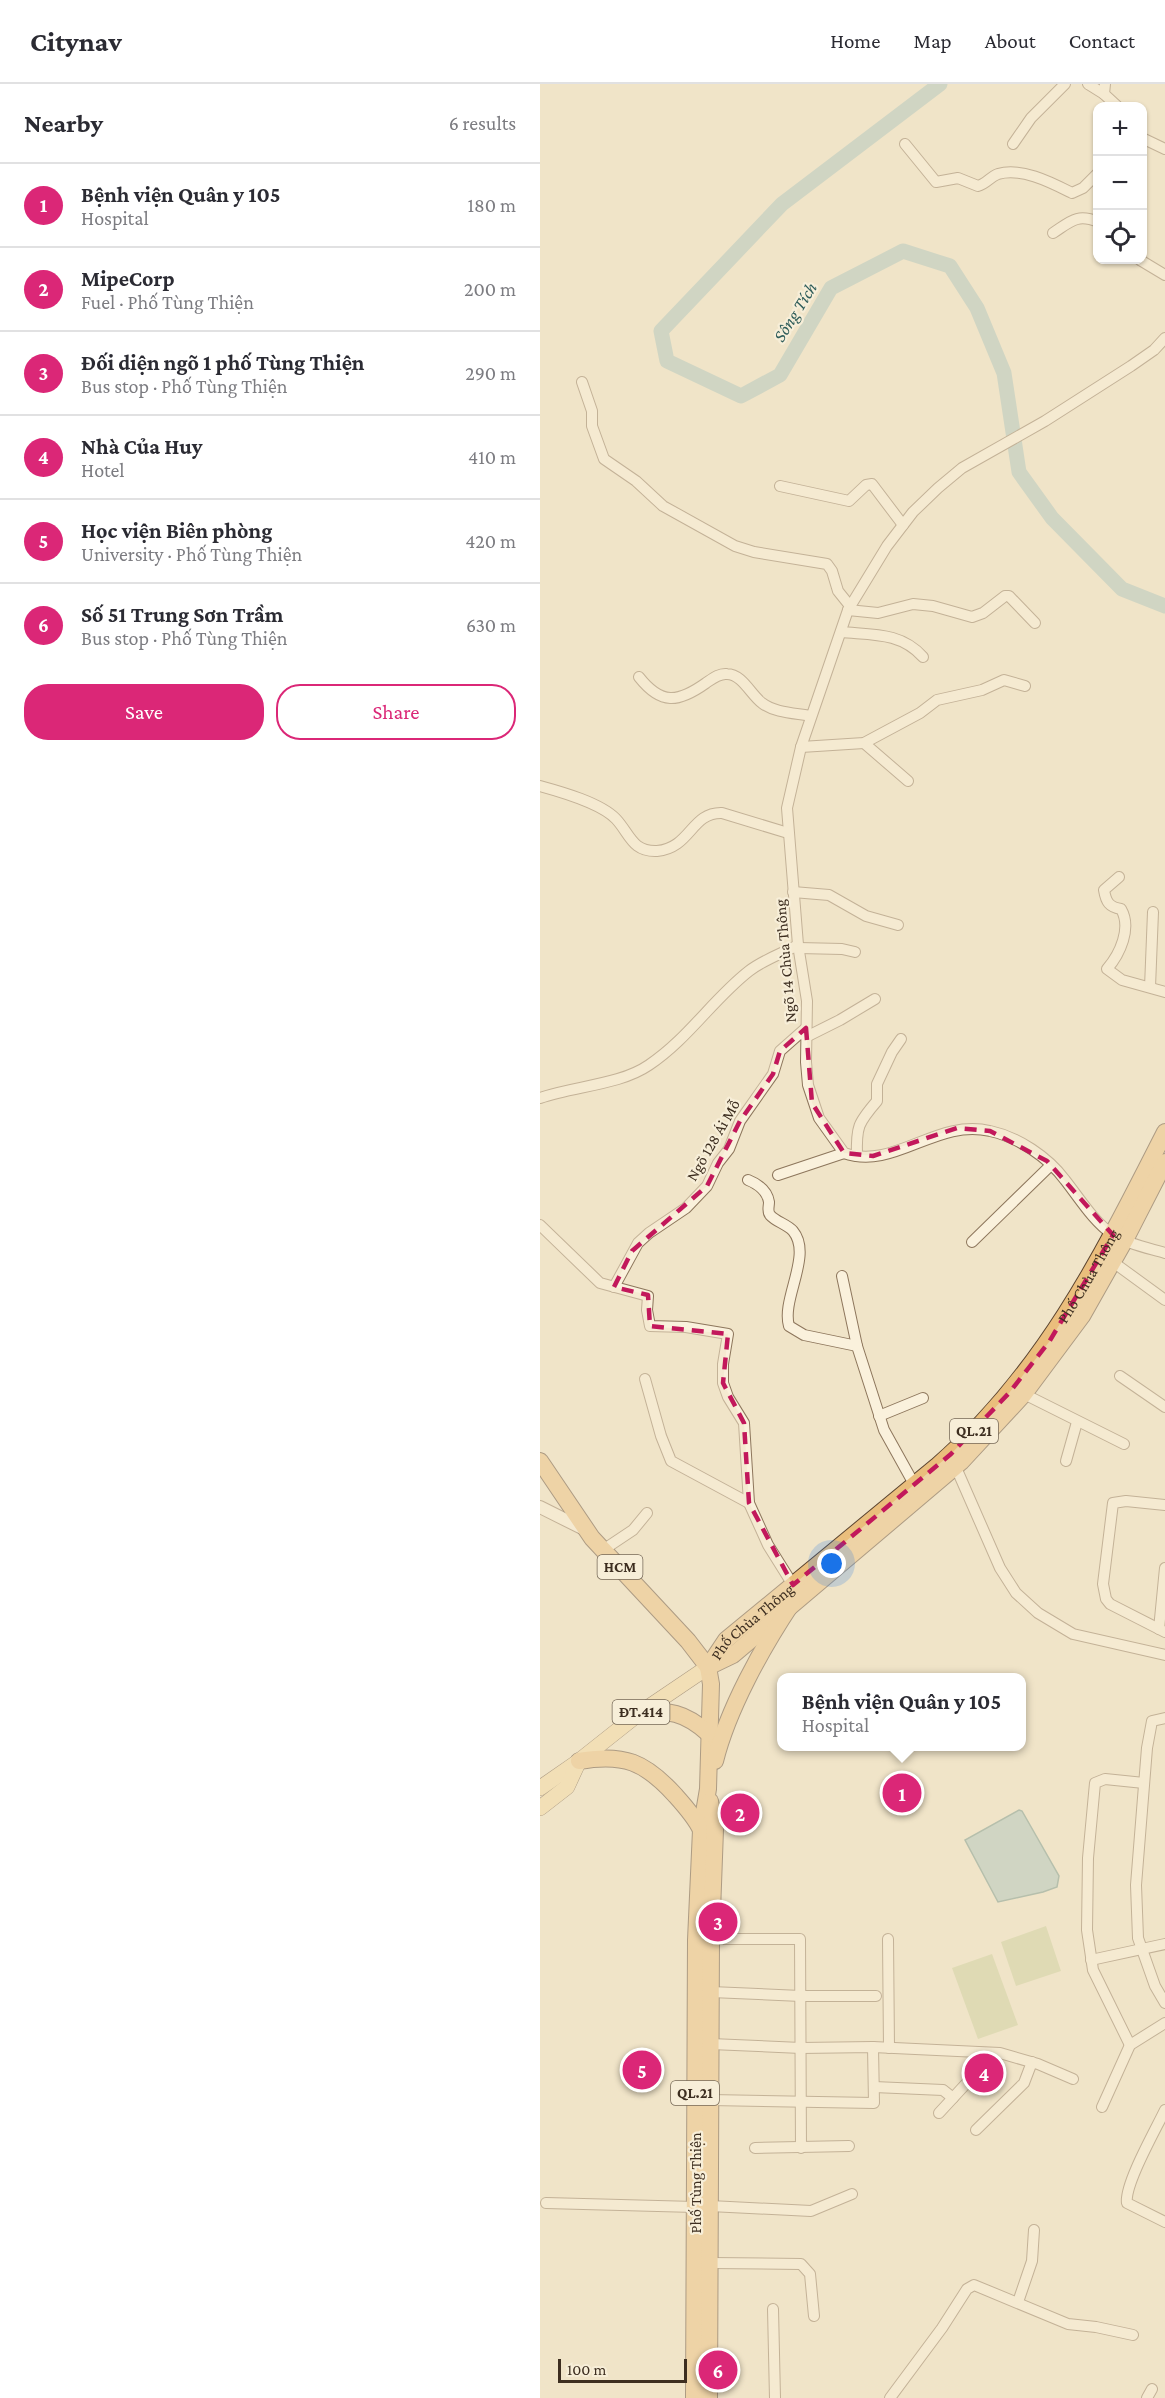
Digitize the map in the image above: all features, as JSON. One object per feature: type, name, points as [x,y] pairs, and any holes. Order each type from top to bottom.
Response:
[{"type":"highway","name":"Phố Chùa Thông","points":[[708,1667],[733,1655],[792,1603],[802,1583],[914,1484],[953,1461],[1009,1393],[1082,1316],[1113,1262],[1119,1238],[1165,1132]]},
{"type":"highway","name":"Phố Chùa Thông","points":[[708,1667],[726,1640],[802,1583],[953,1461],[1024,1394],[1165,1162]]},
{"type":"highway","name":"HCM","points":[[540,1461],[603,1550],[688,1641],[708,1667]]},
{"type":"highway","points":[[708,1789],[721,1735],[792,1603]]},
{"type":"highway","name":"Phố Tùng Thiện","points":[[694,2398],[710,2100],[711,1939],[708,1789],[711,1684],[708,1667]]},
{"type":"highway","points":[[637,1715],[668,1711],[684,1716],[709,1734]]},
{"type":"highway","points":[[579,1761],[598,1757],[618,1758],[647,1768],[708,1830]]},
{"type":"highway","name":"Phố Tùng Thiện","points":[[708,1830],[696,1940],[703,2206],[710,2264],[709,2398]]},
{"type":"main road","name":"ĐT.414","points":[[540,1788],[579,1761],[637,1715],[708,1667]]},
{"type":"main road","points":[[540,1808],[567,1787],[579,1761]]},
{"type":"street","points":[[1013,144],[1031,118],[1065,84]]},
{"type":"street","points":[[1088,84],[1104,89],[1114,102]]},
{"type":"street","points":[[1147,140],[1165,150]]},
{"type":"street","points":[[905,144],[936,182],[958,178],[978,186],[990,177],[1010,173],[1043,178],[1072,193],[1083,188],[1093,178]]},
{"type":"street","points":[[1053,233],[1083,217],[1093,220]]},
{"type":"street","points":[[1147,264],[1165,275]]},
{"type":"street","name":"Ngõ 14 Chùa Thông","points":[[844,1153],[819,1118],[812,1103],[807,1074],[807,1001],[798,946],[788,833],[788,800],[801,747],[849,608],[870,570],[903,525],[938,488],[962,468],[1044,421],[1131,366],[1154,350],[1165,338]]},
{"type":"street","points":[[582,382],[592,411],[592,426],[603,459],[636,481],[663,506],[714,536],[754,552],[827,564],[832,571],[838,591],[849,608],[878,613],[913,604],[972,617],[983,613],[1005,596],[1009,596],[1035,623]]},
{"type":"street","points":[[780,486],[849,501],[866,485],[872,484],[903,525]]},
{"type":"street","points":[[842,632],[887,635],[911,644],[923,657]]},
{"type":"street","points":[[639,677],[655,694],[671,699],[690,693],[718,676],[730,674],[738,678],[762,703],[769,707],[811,716]]},
{"type":"street","points":[[801,747],[864,743],[920,713],[937,700],[982,690],[1004,680],[1025,686]]},
{"type":"street","points":[[864,743],[908,781]]},
{"type":"street","points":[[540,786],[571,796],[610,814],[634,845],[647,850],[672,847],[690,833],[704,817],[714,813],[722,813],[788,833]]},
{"type":"street","points":[[1119,877],[1104,890],[1105,900],[1112,908],[1121,909],[1124,919],[1123,944],[1107,969],[1122,980],[1165,992]]},
{"type":"street","points":[[793,892],[829,895],[866,916],[898,925]]},
{"type":"street","points":[[1150,987],[1153,912]]},
{"type":"street","points":[[540,1098],[559,1091],[621,1078],[649,1066],[680,1041],[750,970],[798,946],[855,952]]},
{"type":"street","name":"Ngõ 128 Ái Mỗ","points":[[614,1287],[638,1243],[686,1208],[707,1186],[717,1163],[729,1149],[740,1121],[773,1074],[780,1051],[806,1032],[840,1020],[875,999]]},
{"type":"street","points":[[857,1156],[857,1127],[860,1120],[877,1101],[877,1084],[892,1052],[901,1039]]},
{"type":"street","points":[[778,1174],[844,1153],[857,1156],[889,1153],[957,1128],[973,1128],[1007,1137],[1026,1146],[1051,1165],[1064,1178],[1085,1208],[1119,1238],[1165,1253]]},
{"type":"street","points":[[972,1242],[1051,1165]]},
{"type":"street","points":[[748,1180],[760,1185],[768,1199],[768,1212],[793,1231],[796,1237],[800,1252],[788,1315],[789,1326],[804,1335],[857,1346]]},
{"type":"street","points":[[540,1225],[600,1283],[648,1296],[650,1326],[686,1327],[728,1334],[723,1364],[723,1383],[728,1397],[744,1423],[749,1503],[768,1545],[802,1583]]},
{"type":"street","points":[[1113,1262],[1165,1300]]},
{"type":"street","points":[[842,1276],[857,1346],[879,1416],[884,1430],[914,1484]]},
{"type":"street","points":[[1120,1376],[1165,1407]]},
{"type":"street","points":[[645,1379],[661,1436],[671,1461],[749,1503]]},
{"type":"street","points":[[1024,1394],[1124,1444]]},
{"type":"street","points":[[879,1416],[923,1398]]},
{"type":"street","points":[[1066,1461],[1077,1422]]},
{"type":"street","points":[[953,1461],[1000,1568],[1016,1593],[1038,1613],[1073,1634],[1165,1655]]},
{"type":"street","points":[[1165,1505],[1126,1501],[1113,1503],[1103,1584],[1106,1599],[1110,1604],[1162,1630],[1165,1568]]},
{"type":"street","points":[[540,1506],[587,1530]]},
{"type":"street","points":[[603,1550],[633,1530],[647,1513]]},
{"type":"street","points":[[1165,1718],[1152,1721],[1147,1748],[1136,1885],[1138,1938],[1155,1986],[1165,2003]]},
{"type":"street","points":[[1130,2045],[1093,1970],[1087,1930],[1088,1858],[1095,1783],[1105,1779],[1144,1783]]},
{"type":"street","points":[[711,1939],[800,1939],[801,2148]]},
{"type":"street","points":[[888,1939],[889,2048]]},
{"type":"street","points":[[1091,1960],[1165,1944]]},
{"type":"street","points":[[711,1992],[801,1996],[876,1996]]},
{"type":"street","points":[[1102,2107],[1130,2045],[1165,2023]]},
{"type":"street","points":[[711,2044],[1000,2053],[1032,2062],[1073,2079]]},
{"type":"street","points":[[710,2100],[874,2103],[873,2048]]},
{"type":"street","points":[[939,2113],[987,2061],[989,2053]]},
{"type":"street","points":[[976,2130],[1024,2083],[1032,2062]]},
{"type":"street","points":[[874,2087],[943,2090],[953,2098]]},
{"type":"street","points":[[1165,2110],[1126,2198],[1127,2203],[1134,2208],[1165,2222]]},
{"type":"street","points":[[755,2148],[849,2146]]},
{"type":"street","points":[[546,2203],[811,2211],[852,2194]]},
{"type":"street","points":[[1018,2302],[1034,2254],[1034,2230]]},
{"type":"street","points":[[710,2264],[801,2264],[810,2274],[814,2316]]},
{"type":"street","points":[[890,2398],[970,2286],[981,2286],[1073,2325],[1096,2327],[1133,2335]]},
{"type":"street","points":[[772,2309],[775,2398]]},
{"type":"highlighted area","points":[[806,1028],[812,1103],[844,1153],[873,1156],[957,1128],[990,1131],[1047,1161],[1113,1235],[1049,1342],[1009,1393],[951,1454],[793,1585],[749,1503],[744,1423],[723,1383],[728,1334],[650,1326],[648,1295],[614,1287],[632,1251],[707,1186],[740,1121],[773,1074],[780,1051]]},
{"type":"green space","points":[[1046,1926],[1061,1971],[1016,1986],[1001,1942]]},
{"type":"green space","points":[[992,1954],[1018,2025],[978,2039],[952,1968]]},
{"type":"water","points":[[1019,1810],[1022,1811],[1059,1876],[1057,1887],[998,1902],[965,1840]]},
{"type":"waterway","name":"Sông Tích","points":[[940,84],[782,204],[661,331],[667,361],[741,396],[780,375],[831,288],[903,251],[950,266],[977,308],[1004,373],[1019,472],[1052,518],[1122,589],[1165,606]]},
{"type":"place","name":"Bệnh viện Quân y 105","points":[[902,1793]]},
{"type":"place","name":"MipeCorp","points":[[740,1813]]},
{"type":"place","name":"Đối diện ngõ 1 phố Tùng Thiện","points":[[718,1922]]},
{"type":"place","name":"Học viện Biên phòng","points":[[642,2070]]},
{"type":"place","name":"Nhà Của Huy","points":[[984,2073]]},
{"type":"place","name":"Số 51 Trung Sơn Trầm","points":[[718,2370]]}]
